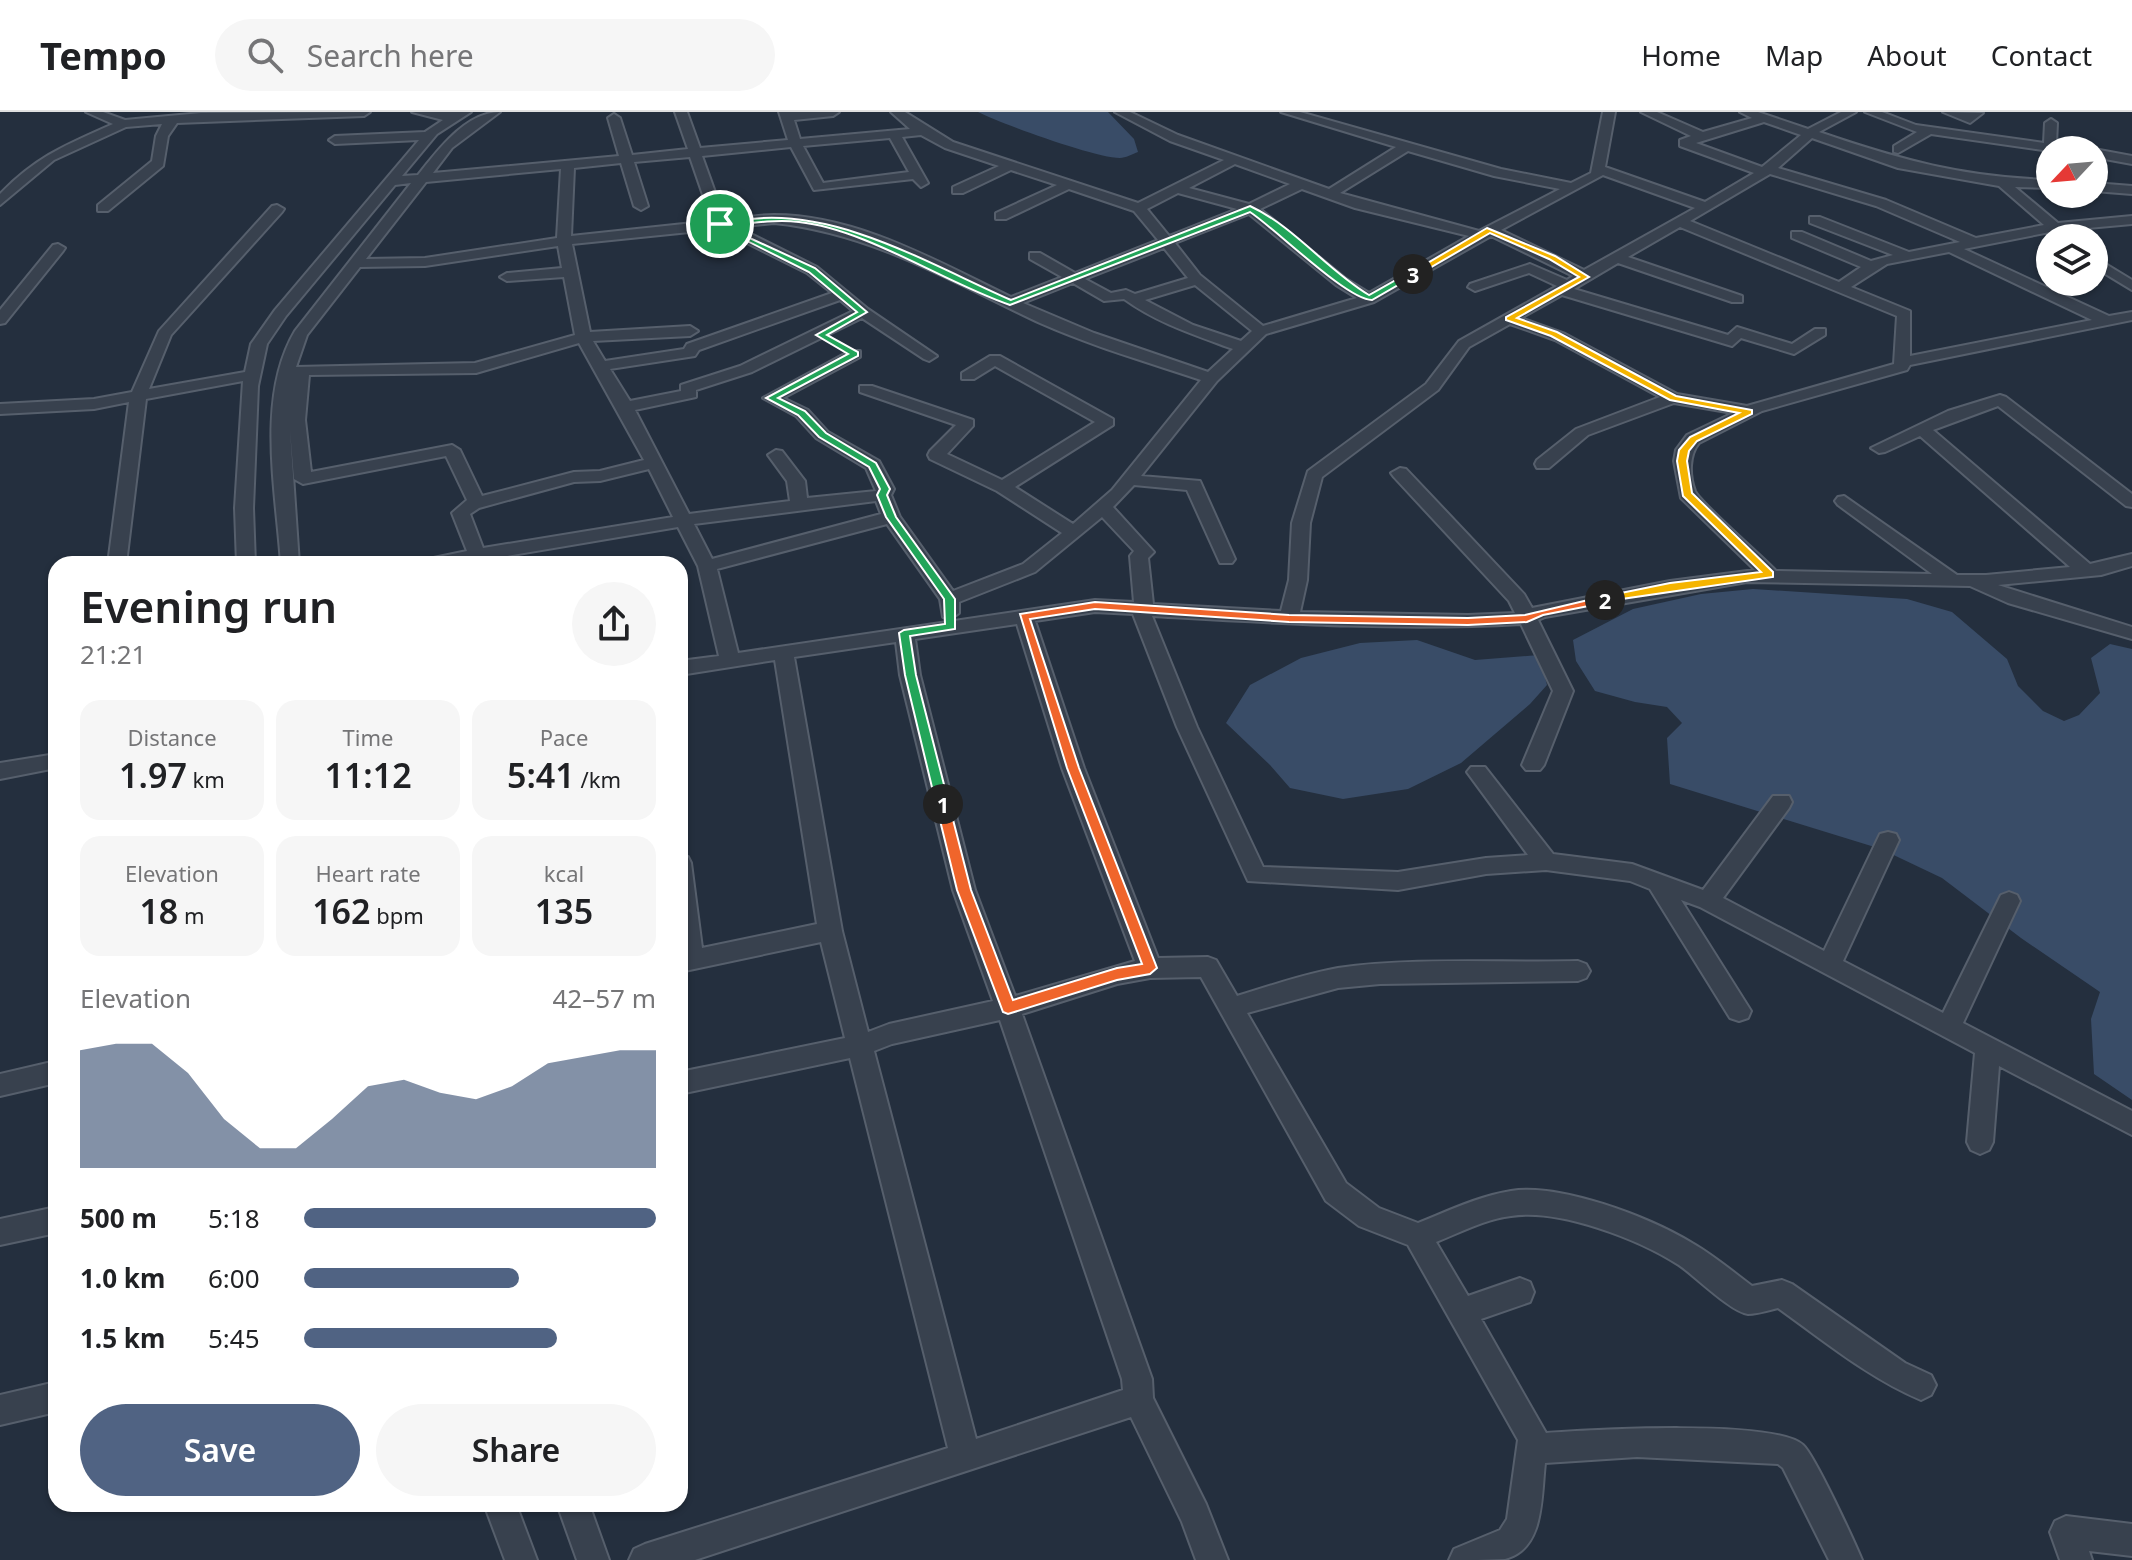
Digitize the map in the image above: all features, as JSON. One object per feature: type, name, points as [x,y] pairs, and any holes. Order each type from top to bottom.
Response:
[{"type":"street","points":[[92,112],[112,115],[124,124]]},
{"type":"street","points":[[0,201],[29,172],[50,157],[124,124],[364,112]]},
{"type":"street","points":[[418,112],[460,115]]},
{"type":"street","points":[[476,503],[452,450],[303,479],[294,372],[288,356],[300,334],[448,145],[494,112]]},
{"type":"street","points":[[681,112],[720,224],[812,270],[863,312],[929,356]]},
{"type":"street","points":[[833,112],[786,115],[795,143],[819,187],[919,179],[894,134]]},
{"type":"street","points":[[897,112],[949,145],[1139,208],[1197,280],[1261,331]]},
{"type":"street","points":[[1121,112],[1174,138],[1360,205],[1485,233],[1552,258],[1585,277]]},
{"type":"street","points":[[1287,112],[1499,173],[1571,187]]},
{"type":"street","points":[[949,599],[1029,568],[1103,507],[1129,480],[1211,378],[1261,331],[1369,299],[1485,233],[1597,175],[1609,112]]},
{"type":"street","points":[[1647,112],[1701,136]]},
{"type":"street","points":[[1746,112],[1903,165],[1944,175],[2036,183]]},
{"type":"street","points":[[1289,618],[1298,580],[1301,523],[1314,475],[1432,387],[1464,344],[1705,207],[1766,170],[1830,119],[1850,112]]},
{"type":"street","points":[[1949,112],[1970,119],[1977,113]]},
{"type":"street","points":[[1881,113],[1928,131],[2036,145]]},
{"type":"street","points":[[246,556],[244,508],[252,375],[259,344],[280,313],[429,136],[460,115]]},
{"type":"street","points":[[614,118],[641,206]]},
{"type":"street","points":[[1763,118],[1727,132],[1718,129],[1684,143],[1881,203],[1977,244]]},
{"type":"street","points":[[103,208],[158,163],[162,154],[159,139],[163,129],[173,120]]},
{"type":"street","points":[[2050,136],[2051,123]]},
{"type":"street","points":[[391,181],[923,131]]},
{"type":"street","points":[[1898,149],[1928,131]]},
{"type":"street","points":[[1928,131],[1967,150]]},
{"type":"street","points":[[335,140],[429,136]]},
{"type":"street","points":[[1332,193],[1405,147]]},
{"type":"street","points":[[2108,156],[2132,160]]},
{"type":"street","points":[[1139,208],[1236,159]]},
{"type":"street","points":[[568,165],[564,241],[582,331],[707,566],[730,659]]},
{"type":"street","points":[[958,190],[1010,165]]},
{"type":"street","points":[[1599,169],[1705,207]]},
{"type":"street","points":[[2002,182],[2045,224]]},
{"type":"street","points":[[1010,303],[1250,209],[1303,183]]},
{"type":"street","points":[[1001,216],[1068,185]]},
{"type":"street","points":[[2108,188],[2132,190]]},
{"type":"street","points":[[1178,189],[1250,209],[1273,224],[1341,282],[1369,299]]},
{"type":"street","points":[[118,556],[138,396],[171,322],[277,209]]},
{"type":"street","points":[[357,263],[425,262],[564,241],[774,219],[801,220],[831,226],[886,246],[1106,343],[1211,378]]},
{"type":"street","points":[[1815,220],[1908,256]]},
{"type":"street","points":[[1680,222],[1905,314],[1902,367],[1748,412],[1693,439],[1684,450],[1682,461],[1687,494],[1769,574]]},
{"type":"street","points":[[2108,225],[2129,223]]},
{"type":"street","points":[[1797,235],[1871,266]]},
{"type":"street","points":[[1839,288],[1871,266],[1908,256],[2036,235]]},
{"type":"street","points":[[0,320],[58,248]]},
{"type":"street","points":[[1953,249],[2107,321]]},
{"type":"street","points":[[1035,256],[1109,298],[1126,294],[1149,310],[1188,328],[1243,347]]},
{"type":"street","points":[[1618,258],[1737,299]]},
{"type":"street","points":[[1475,287],[1530,268],[1565,288],[1732,341],[1737,332],[1794,349],[1820,332]]},
{"type":"street","points":[[2108,270],[2132,286]]},
{"type":"street","points":[[507,277],[571,272]]},
{"type":"street","points":[[1134,299],[1197,280]]},
{"type":"street","points":[[600,366],[690,353],[692,347],[841,295]]},
{"type":"street","points":[[688,310],[690,331],[701,344]]},
{"type":"street","points":[[625,407],[690,394],[687,388],[746,369],[863,312]]},
{"type":"street","points":[[1902,362],[2132,316]]},
{"type":"street","points":[[1510,319],[1554,334],[1673,398],[1748,412]]},
{"type":"street","points":[[294,372],[476,368],[582,331]]},
{"type":"street","points":[[512,345],[582,331],[690,331]]},
{"type":"street","points":[[820,335],[855,354],[771,398],[802,413],[822,435],[873,465],[885,489],[882,495],[891,517],[949,599],[951,627]]},
{"type":"street","points":[[968,376],[995,359],[1107,422],[1003,487]]},
{"type":"street","points":[[290,556],[282,399],[294,372]]},
{"type":"street","points":[[0,409],[43,409],[138,396],[252,375]]},
{"type":"street","points":[[866,389],[967,423],[936,455],[1003,487],[1073,532]]},
{"type":"street","points":[[1543,464],[1582,432],[1673,398]]},
{"type":"street","points":[[1879,448],[1974,406],[2006,401],[2132,502]]},
{"type":"street","points":[[1922,429],[2085,570]]},
{"type":"street","points":[[776,455],[796,481],[799,504]]},
{"type":"street","points":[[477,555],[461,513],[464,508],[574,477],[600,476],[654,463]]},
{"type":"street","points":[[1400,473],[1457,530],[1517,598],[1561,682],[1563,691],[1533,765]]},
{"type":"street","points":[[1129,480],[1194,485],[1226,559]]},
{"type":"street","points":[[472,556],[799,504],[882,495]]},
{"type":"street","points":[[1844,501],[1961,580],[2132,633]]},
{"type":"street","points":[[1103,507],[1145,552],[1139,556],[1142,609],[1187,727],[1256,875],[1398,881],[1486,866],[1546,862],[1632,873],[1708,901],[2132,1124]]},
{"type":"street","points":[[707,566],[891,517]]},
{"type":"street","points":[[688,667],[1095,606],[1289,618],[1468,621],[1527,618],[1540,612],[1670,587],[1769,574],[1961,580],[2085,570],[2132,560]]},
{"type":"street","points":[[1024,616],[1073,768],[1150,968]]},
{"type":"street","points":[[904,633],[910,675],[964,890],[1137,1379],[1138,1400],[1195,1515],[1212,1560]]},
{"type":"street","points":[[783,651],[830,931],[862,1045],[966,1458]]},
{"type":"street","points":[[0,771],[48,762]]},
{"type":"street","points":[[1478,772],[1546,862]]},
{"type":"street","points":[[1708,901],[1781,802]]},
{"type":"street","points":[[1829,964],[1888,840]]},
{"type":"street","points":[[1658,883],[1739,1011]]},
{"type":"street","points":[[1949,1027],[2009,901]]},
{"type":"street","points":[[688,961],[830,931]]},
{"type":"street","points":[[688,1081],[862,1045],[889,1034],[1008,1008],[1117,974],[1150,968],[1208,967],[1336,1192],[1369,1217],[1418,1236],[1533,1438],[1522,1525],[1511,1541],[1465,1560]]},
{"type":"street","points":[[1232,1008],[1297,987],[1338,978],[1380,974],[1578,971]]},
{"type":"street","points":[[1980,1142],[1988,1047]]},
{"type":"street","points":[[0,1085],[48,1074]]},
{"type":"street","points":[[1418,1236],[1505,1205],[1523,1202],[1573,1212],[1673,1246],[1748,1300],[1782,1294],[1895,1373],[1921,1385]]},
{"type":"street","points":[[0,1232],[48,1222]]},
{"type":"street","points":[[1461,1312],[1520,1292]]},
{"type":"street","points":[[0,1410],[48,1399]]},
{"type":"street","points":[[645,1560],[1138,1400]]},
{"type":"street","points":[[1532,1449],[1637,1442],[1782,1449],[1794,1457],[1846,1560]]},
{"type":"street","points":[[503,1512],[521,1560]]},
{"type":"street","points":[[576,1512],[593,1560]]},
{"type":"street","points":[[2076,1560],[2066,1532],[2132,1540]]},
{"type":"water","points":[[978,112],[1108,112],[1134,139],[1138,152],[1127,157],[1108,157],[1070,147]]},
{"type":"water","points":[[1753,589],[1907,599],[1952,612],[2007,659],[2018,686],[2043,711],[2064,721],[2079,715],[2100,693],[2091,658],[2110,644],[2132,649],[2132,1100],[2094,1074],[2091,1019],[2100,992],[2021,938],[1942,878],[1881,849],[1670,784],[1667,738],[1682,723],[1667,707],[1595,691],[1576,661],[1573,640],[1633,609],[1701,594]]},
{"type":"water","points":[[1417,640],[1475,660],[1539,655],[1547,685],[1530,704],[1461,763],[1408,789],[1343,799],[1290,788],[1226,723],[1250,685],[1301,658],[1360,643]]},
{"type":"route","points":[[1250,209],[1273,224],[1341,282],[1369,299],[1490,230],[1585,277],[1510,319],[1554,334],[1673,398],[1686,403],[1748,412],[1693,439],[1684,450],[1682,461],[1687,494],[1769,574],[1670,587],[1540,612],[1527,618],[1468,621],[1289,618],[1095,606],[1024,616],[1073,768],[1150,968],[1117,974],[1008,1008],[964,890],[910,675],[904,633],[951,627],[949,599],[891,517],[882,495],[885,489],[873,465],[822,435],[802,413],[771,398],[855,354],[820,335],[863,312],[812,270],[720,224],[774,219],[821,223],[886,246],[1010,303],[1250,209]]}]
